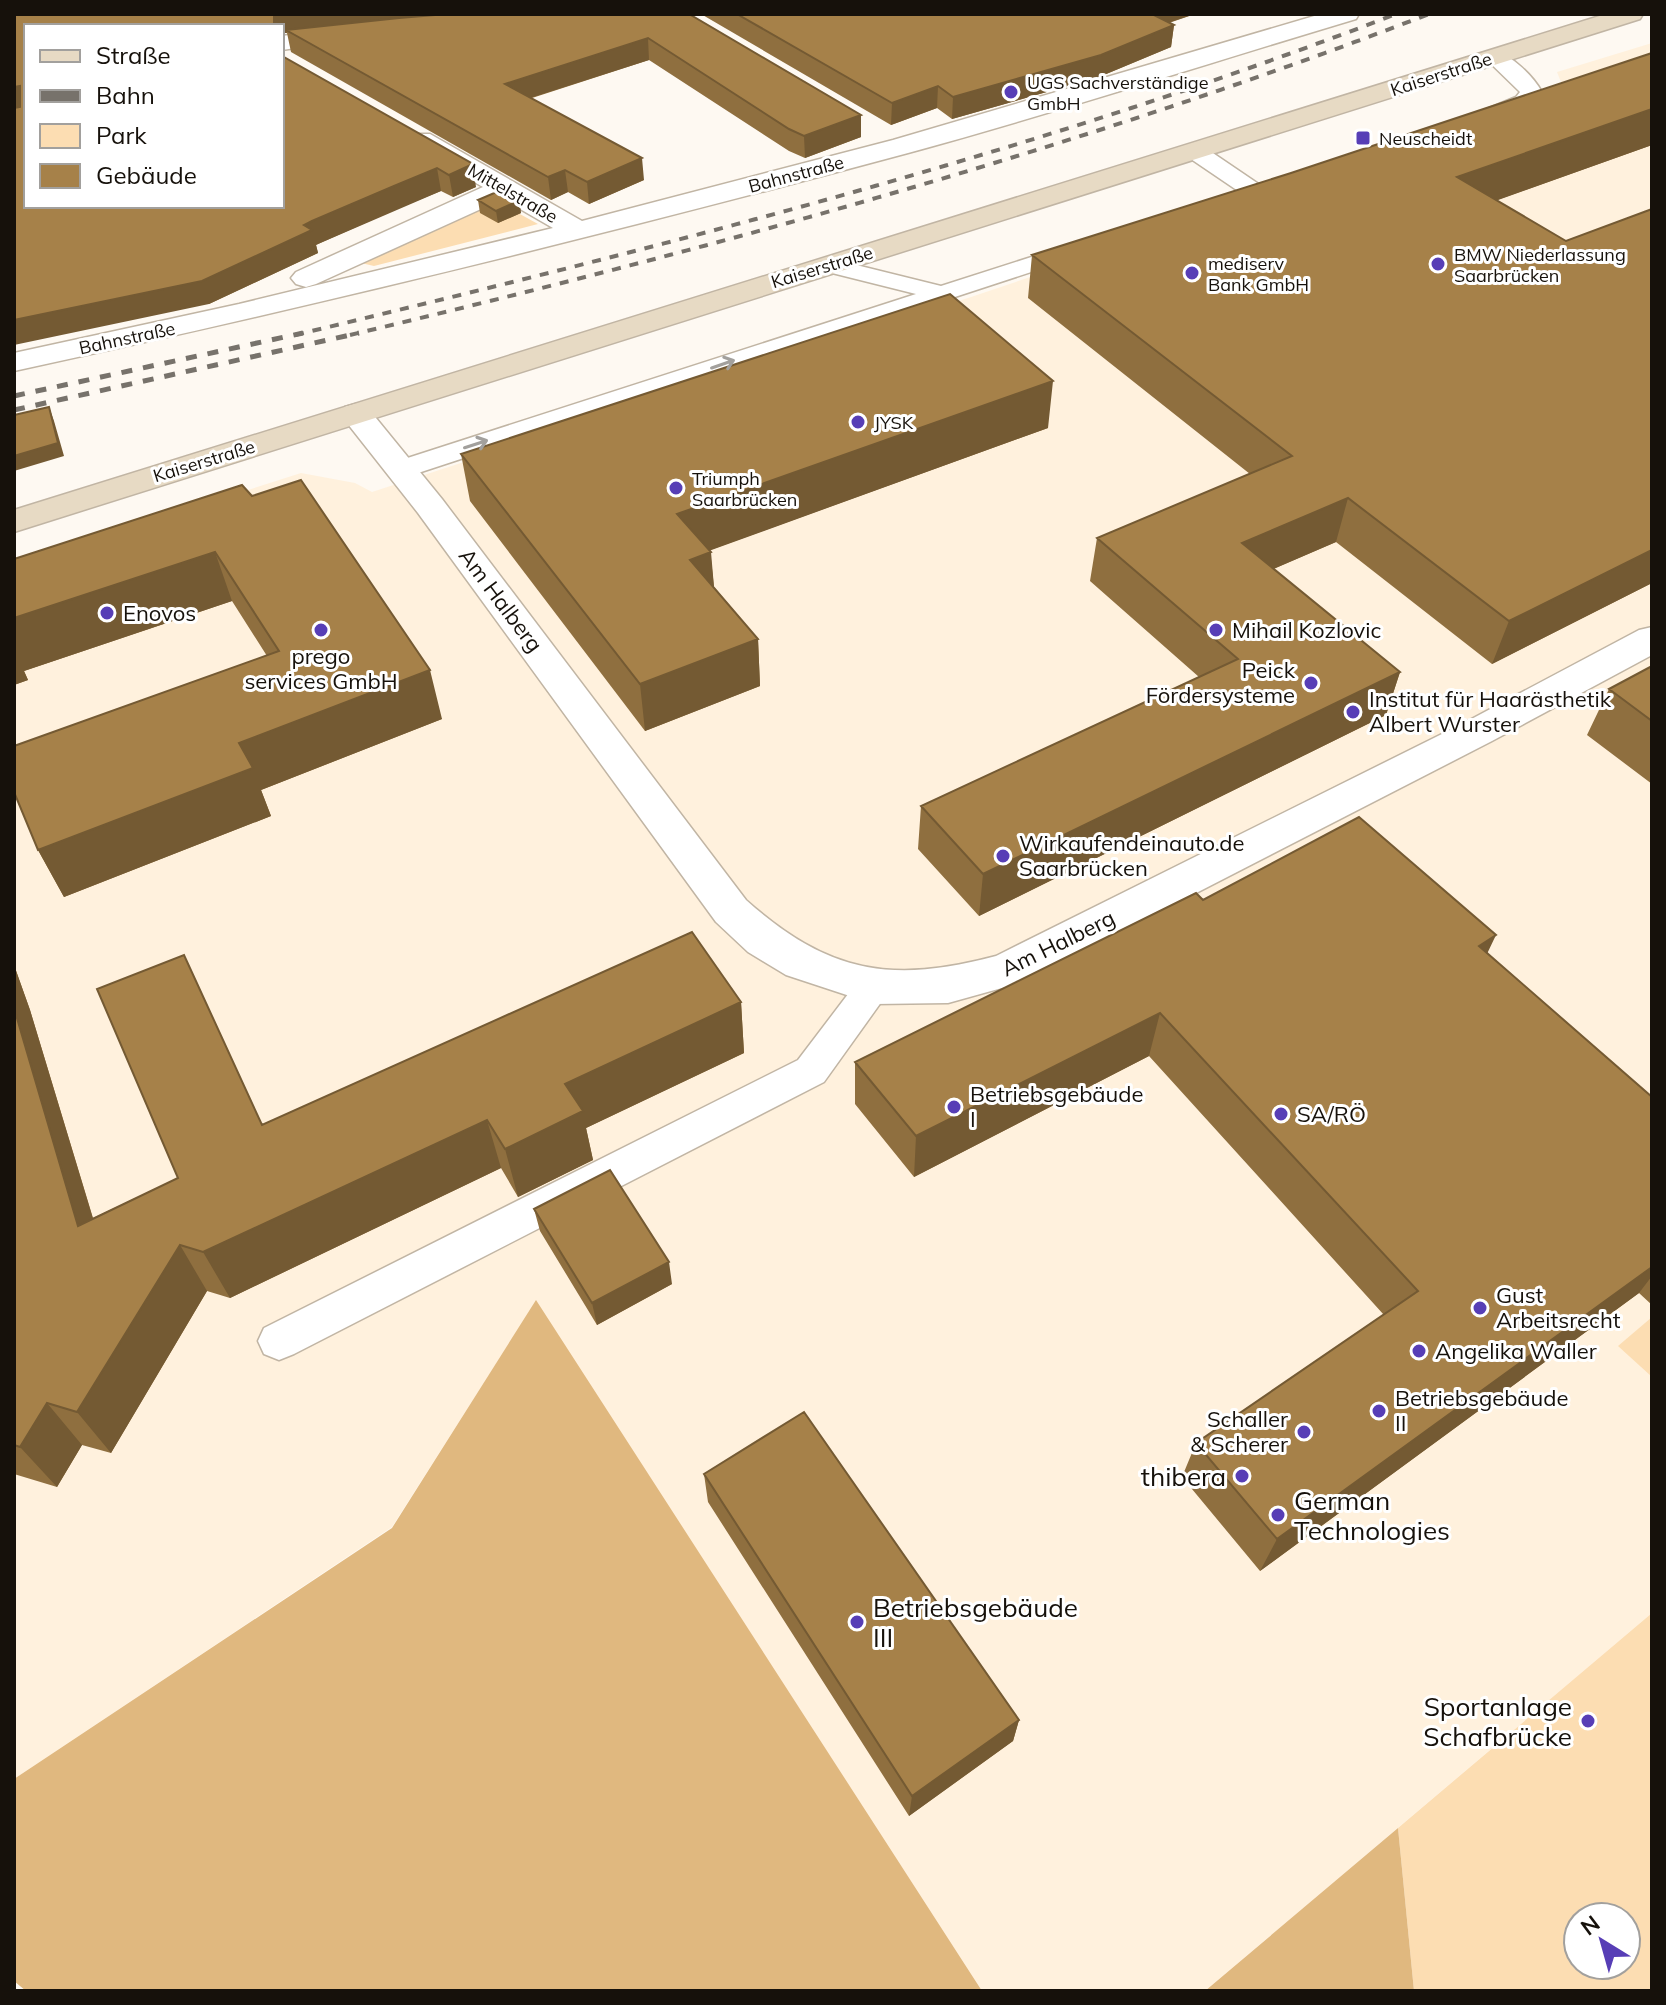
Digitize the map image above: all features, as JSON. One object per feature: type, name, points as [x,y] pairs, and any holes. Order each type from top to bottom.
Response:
[{"type":"main road","name":"Kaiserstraße","points":[[14,521],[1631,14]]},
{"type":"street","name":"Bahnstraße","points":[[14,362],[239,313],[578,231],[902,146],[1347,14]]},
{"type":"street","points":[[284,43],[373,32]]},
{"type":"street","name":"Mittelstraße","points":[[393,124],[578,231]]},
{"type":"street","points":[[868,126],[902,146]]},
{"type":"street","name":"Bahnstraße","points":[[239,313],[356,253],[504,188]]},
{"type":"street","name":"Am Halberg","points":[[356,414],[402,469],[731,911],[763,940],[801,963],[874,987],[948,986],[1008,970],[1450,746],[1652,639]]},
{"type":"lane","points":[[1465,124],[1524,102],[1531,92],[1526,83],[1494,57]]},
{"type":"lane","points":[[1196,152],[1262,190],[1225,202]]},
{"type":"lane","points":[[402,469],[1103,241]]},
{"type":"lane","points":[[828,265],[942,293]]},
{"type":"lane","points":[[279,1341],[811,1071],[874,987]]},
{"type":"shaded area","points":[[1652,43],[1652,1317],[1619,1346],[1652,1377],[1652,1613],[1205,1991],[982,1991],[536,1301],[392,1527],[14,1779],[14,565],[301,473],[355,483],[372,492],[971,297],[1541,105],[1563,87],[1557,72]]},
{"type":"shaded area","points":[[536,1300],[982,1991],[26,1991],[14,1981],[14,1779],[392,1528]]},
{"type":"shaded area","points":[[1398,1828],[1414,1991],[1205,1991]]},
{"type":"green space","points":[[498,202],[538,224],[374,266],[361,263],[475,207]]},
{"type":"green space","points":[[1652,1317],[1652,1377],[1618,1346]]},
{"type":"green space","name":"Sportanlage Schafbrücke","points":[[1652,1613],[1652,1991],[1414,1991],[1398,1828]]},
{"type":"building","points":[[14,14],[274,14],[274,24],[24,24],[24,208],[284,208],[284,57],[473,164],[449,175],[437,168],[312,221],[304,225],[312,230],[202,281],[14,320],[14,108],[20,107],[20,86],[14,87]]},
{"type":"building","points":[[447,14],[689,14],[861,115],[804,136],[648,38],[505,84],[642,158],[587,182],[565,170],[548,177],[286,30]]},
{"type":"building","points":[[737,14],[1152,14],[1174,25],[1101,55],[953,97],[938,86],[892,103]]},
{"type":"building","points":[[1652,53],[1652,109],[1457,177],[1566,241],[1652,209],[1652,550],[1509,621],[1348,498],[1242,543],[1400,672],[983,874],[921,806],[1238,659],[1097,538],[1292,456],[1032,255]]},
{"type":"building","points":[[501,190],[520,200],[496,211],[478,200]]},
{"type":"building","points":[[950,294],[1053,381],[677,514],[711,552],[690,560],[758,639],[640,684],[461,454]]},
{"type":"building","points":[[49,407],[58,443],[14,456],[14,415]]},
{"type":"building","points":[[301,480],[430,670],[239,743],[253,768],[38,850],[14,792],[14,746],[279,651],[215,552],[14,618],[14,559],[242,485],[252,496]]},
{"type":"building","points":[[1652,666],[1652,721],[1609,689]]},
{"type":"building","points":[[1359,817],[1496,935],[1479,946],[1652,1097],[1652,1267],[1277,1539],[1196,1443],[1418,1291],[1160,1013],[916,1136],[855,1062],[1196,893],[1203,900]]},
{"type":"building","points":[[692,932],[741,1002],[565,1084],[583,1111],[505,1149],[487,1120],[203,1252],[180,1245],[77,1412],[47,1403],[20,1447],[14,1445],[14,1008],[78,1226],[178,1178],[97,989],[184,955],[262,1125]]},
{"type":"building","points":[[610,1170],[669,1262],[592,1303],[534,1209]]},
{"type":"building","name":"Betriebsgebäude III","points":[[804,1412],[1019,1720],[912,1796],[704,1474]]},
{"type":"railway","points":[[295,335],[712,231],[989,153],[1261,64],[1396,14]]},
{"type":"railway","points":[[350,335],[760,231],[1030,152],[1164,109],[1429,14]]},
{"type":"railway","points":[[14,396],[303,333]]},
{"type":"railway","points":[[14,410],[359,333]]},
{"type":"place","name":"UGS Sachverständige GmbH","points":[[1011,92]]},
{"type":"place","name":"Neuscheidt","points":[[1363,138]]},
{"type":"place","name":"BMW Niederlassung Saarbrücken","points":[[1438,264]]},
{"type":"place","name":"mediserv Bank GmbH","points":[[1192,273]]},
{"type":"place","name":"JYSK","points":[[858,422]]},
{"type":"place","name":"Triumph Saarbrücken","points":[[676,488]]},
{"type":"place","name":"Enovos","points":[[107,613]]},
{"type":"place","name":"prego services GmbH","points":[[321,630]]},
{"type":"place","name":"Mihail Kozlovic","points":[[1216,630]]},
{"type":"place","name":"Peick Fördersysteme","points":[[1311,683]]},
{"type":"place","name":"Institut für Haarästhetik Albert Wurster","points":[[1353,712]]},
{"type":"place","name":"Wirkaufendeinauto.de Saarbrücken","points":[[1003,856]]},
{"type":"place","name":"Betriebsgebäude I","points":[[954,1107]]},
{"type":"place","name":"SA/RÖ","points":[[1281,1114]]},
{"type":"place","name":"Gust Arbeitsrecht","points":[[1480,1308]]},
{"type":"place","name":"Angelika Waller","points":[[1419,1351]]},
{"type":"place","name":"Betriebsgebäude II","points":[[1379,1411]]},
{"type":"place","name":"Schaller & Scherer","points":[[1304,1432]]},
{"type":"place","name":"thibera","points":[[1242,1476]]},
{"type":"place","name":"German Technologies","points":[[1278,1515]]},
{"type":"place","name":"Betriebsgebäude III","points":[[857,1622]]},
{"type":"place","name":"Sportanlage Schafbrücke","points":[[1588,1721]]}]
